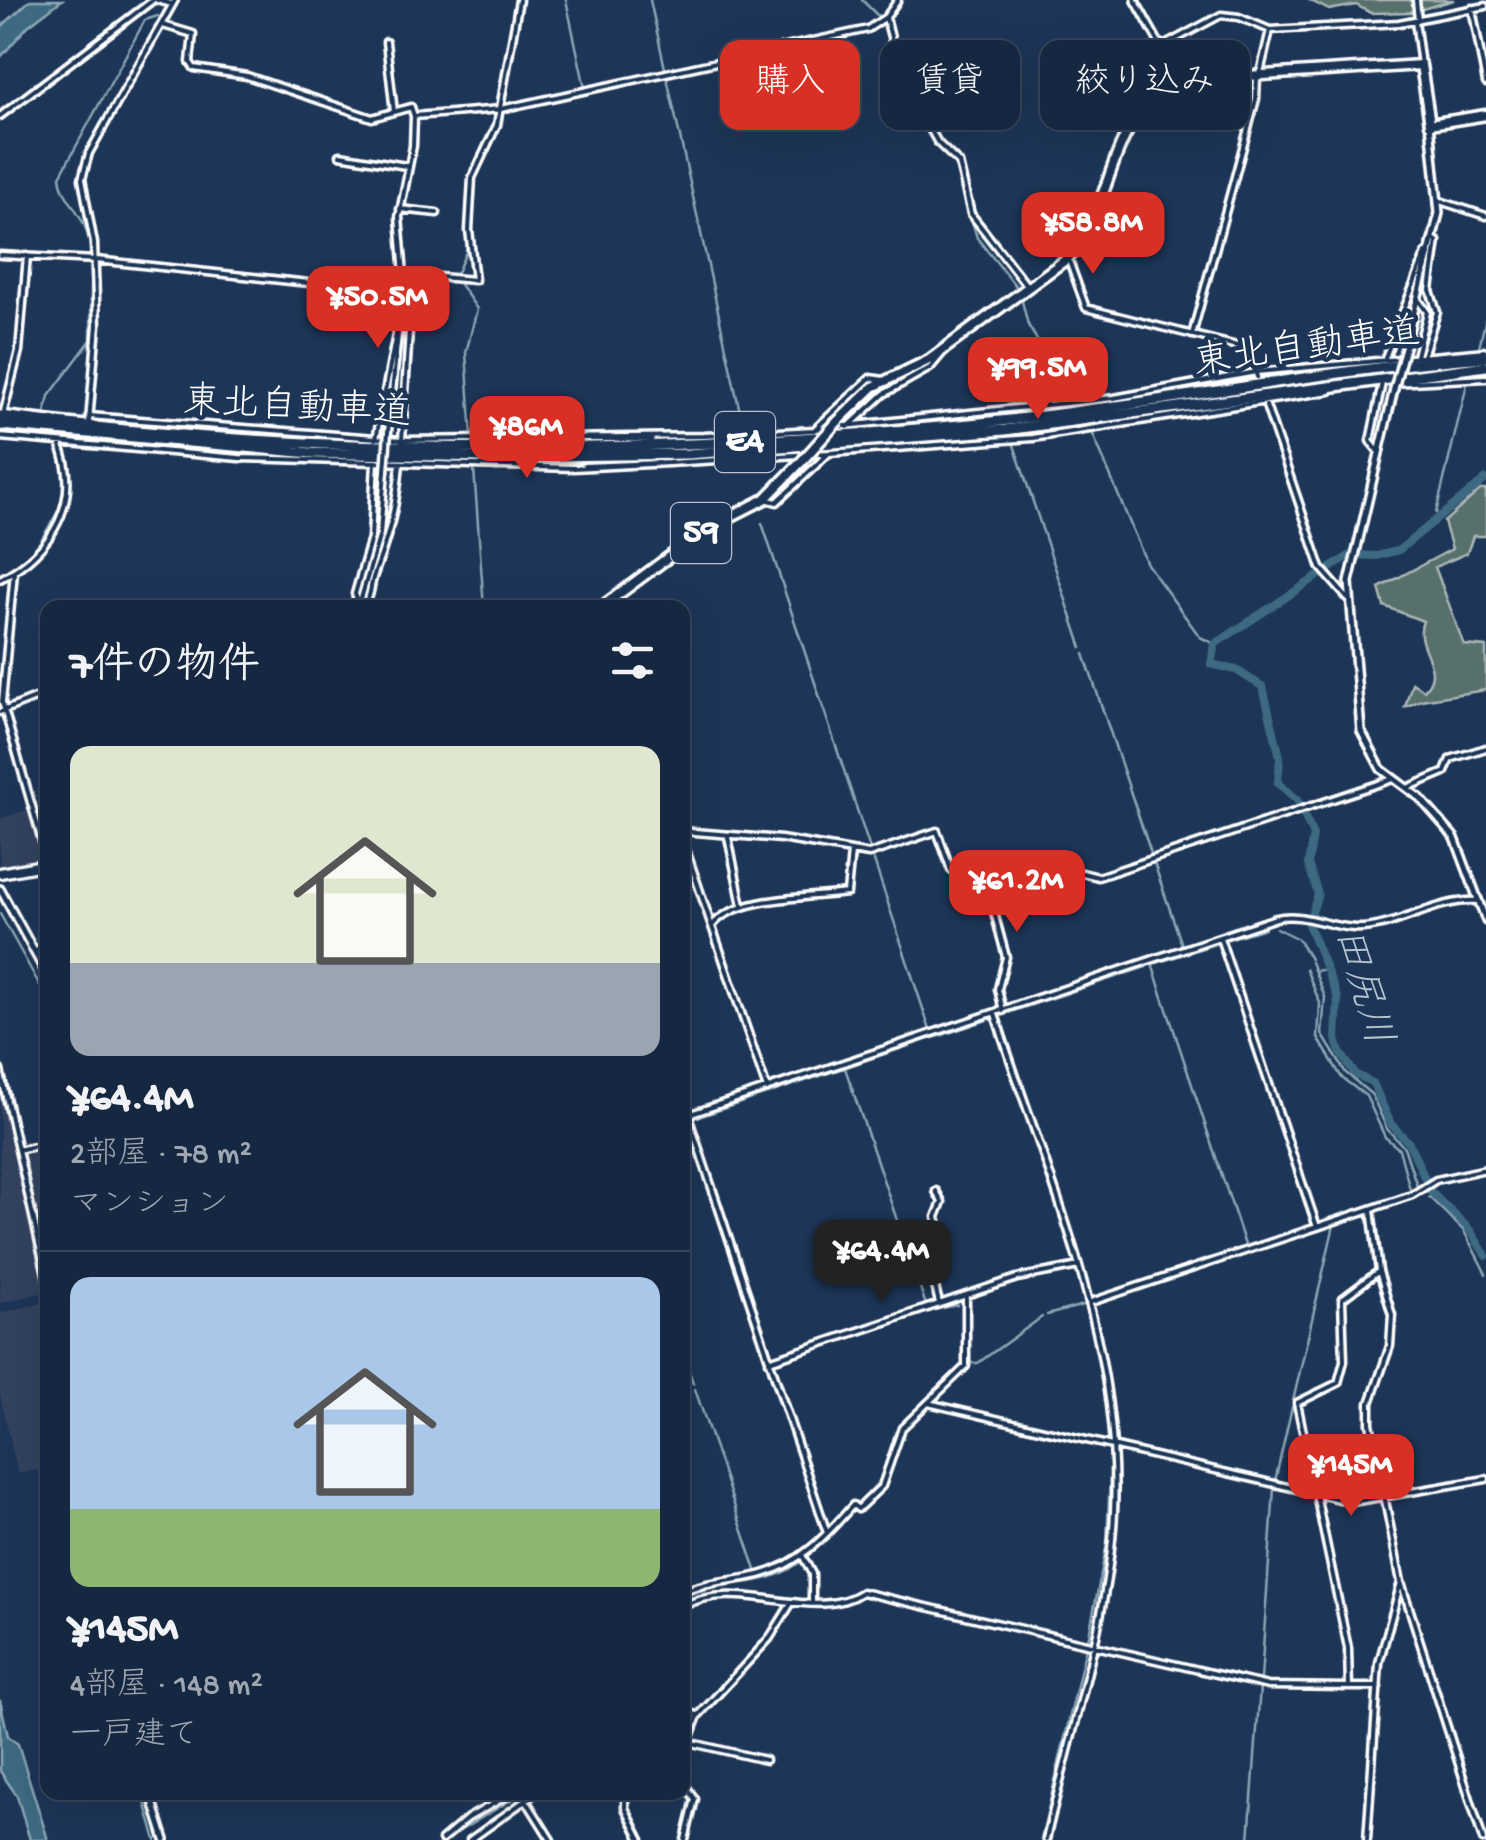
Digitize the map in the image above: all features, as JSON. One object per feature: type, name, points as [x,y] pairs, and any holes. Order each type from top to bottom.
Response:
[{"type":"highway","name":"東北自動車道","points":[[2,414],[312,443],[482,448],[688,445],[864,435],[1095,411],[1486,354]]},
{"type":"highway","name":"東北自動車道","points":[[1,432],[312,452],[483,457],[688,454],[1023,428],[1424,371],[1486,366]]},
{"type":"main road","name":"59","points":[[1250,78],[1421,65]]},
{"type":"main road","points":[[1421,65],[1430,124],[1486,115]]},
{"type":"main road","name":"59","points":[[611,600],[708,528],[765,499],[838,421],[884,380],[920,366],[1068,258],[1085,239],[1129,130]]},
{"type":"main road","points":[[0,872],[40,864]]},
{"type":"street","points":[[0,116],[155,0],[173,2],[85,164],[82,179],[96,260],[98,325],[89,419],[402,440],[814,430],[1114,398],[1256,374],[1419,356],[1486,354]]},
{"type":"street","points":[[0,254],[96,260],[318,284],[369,272],[474,280],[471,186],[493,140],[519,0]]},
{"type":"street","points":[[414,116],[498,109],[868,29],[884,19],[898,0]]},
{"type":"street","points":[[1135,0],[1159,40]]},
{"type":"street","points":[[1416,0],[1421,65]]},
{"type":"street","points":[[1174,40],[1222,15],[1239,17],[1270,30],[1417,20],[1486,6]]},
{"type":"street","points":[[1472,8],[1486,83]]},
{"type":"street","points":[[884,19],[902,79],[938,143],[959,163],[971,214],[1022,290]]},
{"type":"street","points":[[163,25],[192,34],[190,62],[194,68],[246,76],[372,118],[412,107],[414,146],[406,166],[400,209],[404,274],[380,534],[361,600]]},
{"type":"street","points":[[1192,335],[1256,99],[1264,42],[1270,30]]},
{"type":"street","points":[[386,42],[394,112]]},
{"type":"street","points":[[1430,124],[1440,201],[1353,558],[1348,599],[1364,740],[1373,759],[1455,838],[1481,896],[1486,921]]},
{"type":"street","points":[[340,155],[406,166]]},
{"type":"street","points":[[1440,201],[1486,216]]},
{"type":"street","points":[[400,209],[436,213]]},
{"type":"street","points":[[1419,356],[1437,312],[1430,290],[1437,241],[1433,239]]},
{"type":"street","points":[[1384,360],[1423,257],[1430,251]]},
{"type":"street","points":[[2,414],[19,351],[27,256]]},
{"type":"street","points":[[1068,258],[1088,310],[1249,349],[1256,374]]},
{"type":"street","points":[[1416,300],[1427,312],[1419,356]]},
{"type":"street","points":[[376,439],[400,314]]},
{"type":"street","points":[[400,314],[410,315],[404,347],[402,440]]},
{"type":"street","points":[[848,427],[884,394],[930,368],[947,347]]},
{"type":"street","points":[[814,430],[870,378],[884,380]]},
{"type":"street","points":[[1,432],[59,443],[239,456],[572,468],[1033,438],[1382,384],[1486,378]]},
{"type":"street","points":[[1379,452],[1370,441],[1382,384]]},
{"type":"street","points":[[1263,397],[1323,572],[1348,599]]},
{"type":"street","points":[[587,437],[625,441],[662,436]]},
{"type":"street","points":[[489,438],[532,444]]},
{"type":"street","points":[[0,579],[42,547],[69,496],[70,474],[59,443]]},
{"type":"street","points":[[765,499],[777,502],[829,453]]},
{"type":"street","points":[[357,600],[355,594],[370,538],[375,462]]},
{"type":"street","points":[[490,467],[532,462]]},
{"type":"street","points":[[572,468],[627,462],[669,463]]},
{"type":"street","points":[[369,600],[374,574],[389,541],[400,463]]},
{"type":"street","points":[[14,572],[2,710],[40,836]]},
{"type":"street","points":[[2,710],[40,697]]},
{"type":"street","points":[[1407,788],[1444,772],[1450,760],[1486,748]]},
{"type":"street","points":[[690,835],[727,835],[871,854],[937,831],[951,870],[1015,865],[1026,879],[1063,868],[1102,877],[1393,780]]},
{"type":"street","points":[[727,835],[742,906]]},
{"type":"street","points":[[712,926],[723,912],[742,906],[847,893],[851,852]]},
{"type":"street","points":[[690,859],[767,1089]]},
{"type":"street","points":[[983,870],[1006,954],[998,989],[1003,1011]]},
{"type":"street","points":[[0,888],[40,964]]},
{"type":"street","points":[[690,1114],[1284,916],[1364,928],[1481,896]]},
{"type":"street","points":[[1220,938],[1317,1227]]},
{"type":"street","points":[[34,953],[40,948]]},
{"type":"street","points":[[995,1014],[1091,1302],[1106,1374],[1114,1448],[1111,1549],[1046,1840]]},
{"type":"street","points":[[0,1070],[40,1248]]},
{"type":"street","points":[[690,1130],[828,1532]]},
{"type":"street","points":[[18,1150],[40,1145]]},
{"type":"street","points":[[1091,1302],[1371,1210],[1430,1183],[1486,1169]]},
{"type":"street","points":[[936,1192],[942,1202],[936,1217],[940,1236],[926,1244],[939,1303]]},
{"type":"street","points":[[1371,1210],[1379,1271],[1391,1306],[1390,1340],[1370,1403],[1370,1423],[1401,1582],[1484,1840]]},
{"type":"street","points":[[771,1361],[1017,1278],[1079,1266]]},
{"type":"street","points":[[1349,1686],[1348,1648],[1296,1403],[1338,1383],[1344,1361],[1342,1299],[1379,1271]]},
{"type":"street","points":[[690,1589],[708,1581],[758,1576],[802,1554],[853,1505],[858,1509],[878,1492],[898,1434],[966,1366],[966,1298]]},
{"type":"street","points":[[928,1404],[1360,1504],[1486,1479]]},
{"type":"street","points":[[802,1554],[812,1574],[812,1602]]},
{"type":"street","points":[[1367,1840],[1382,1649],[1401,1582]]},
{"type":"street","points":[[690,1604],[706,1598],[748,1594],[792,1602],[837,1602],[862,1592],[1268,1686],[1378,1686]]},
{"type":"street","points":[[690,1737],[698,1716],[769,1639],[792,1602]]},
{"type":"street","points":[[690,1714],[698,1716]]},
{"type":"street","points":[[690,1742],[765,1760]]},
{"type":"street","points":[[685,1840],[695,1799],[690,1792]]},
{"type":"street","points":[[152,1800],[165,1840]]},
{"type":"street","points":[[442,1840],[468,1818],[501,1800]]},
{"type":"street","points":[[626,1800],[629,1820],[641,1840]]},
{"type":"street","points":[[470,1840],[524,1801],[551,1840]]},
{"type":"shaded area","points":[[30,0],[62,0],[28,26],[0,58],[0,28]]},
{"type":"shaded area","points":[[30,809],[40,860],[0,867],[0,819]]},
{"type":"shaded area","points":[[0,1090],[40,1263],[40,1293],[0,1303]]},
{"type":"shaded area","points":[[40,1148],[40,1217],[36,1218],[20,1152]]},
{"type":"shaded area","points":[[40,1303],[40,1469],[18,1474],[0,1395],[0,1313]]},
{"type":"shaded area","points":[[0,1700],[8,1736],[18,1744],[48,1840],[30,1840],[17,1796],[0,1771]]},
{"type":"green space","points":[[1309,0],[1454,0],[1412,12],[1371,13],[1356,5],[1329,10]]},
{"type":"green space","points":[[1480,490],[1486,490],[1486,536],[1473,536],[1467,553],[1435,567],[1464,645],[1486,647],[1486,690],[1421,700],[1405,707],[1412,683],[1424,690],[1432,673],[1422,640],[1423,621],[1384,606],[1379,588],[1452,549],[1444,522]]},
{"type":"waterway","points":[[503,107],[585,88],[566,0]]},
{"type":"waterway","points":[[650,0],[742,421]]},
{"type":"waterway","points":[[862,0],[885,23],[895,72],[933,143],[956,166],[977,238],[1018,289]]},
{"type":"waterway","points":[[91,257],[86,229],[60,176],[145,20],[158,16]]},
{"type":"waterway","points":[[491,135],[497,112]]},
{"type":"waterway","points":[[472,437],[466,353],[477,309],[455,277],[466,252],[470,174],[487,142]]},
{"type":"waterway","points":[[45,414],[49,396],[91,340],[91,263]]},
{"type":"waterway","points":[[1021,297],[1028,325],[1070,395]]},
{"type":"waterway","points":[[1479,347],[1486,318]]},
{"type":"waterway","points":[[1436,513],[1467,384]]},
{"type":"waterway","points":[[1092,432],[1147,564],[1200,637],[1215,644]]},
{"type":"waterway","points":[[1013,442],[1082,648]]},
{"type":"waterway","points":[[56,445],[63,462]]},
{"type":"waterway","points":[[474,469],[483,600]]},
{"type":"waterway","name":"田尻川","points":[[1486,479],[1399,550],[1377,556],[1350,555],[1215,644],[1211,664],[1236,670],[1263,687],[1280,757],[1278,783],[1297,800],[1313,835],[1308,864],[1318,894],[1308,924],[1338,998],[1336,1039],[1340,1052],[1355,1074],[1373,1083],[1391,1124],[1409,1143],[1431,1192],[1470,1230],[1486,1256]]},
{"type":"waterway","points":[[34,552],[63,503]]},
{"type":"waterway","points":[[762,523],[930,1030]]},
{"type":"waterway","points":[[0,576],[12,570]]},
{"type":"waterway","points":[[1084,654],[1152,856]]},
{"type":"waterway","points":[[1150,957],[1182,945],[1154,863]]},
{"type":"waterway","points":[[0,914],[40,986]]},
{"type":"waterway","points":[[1225,940],[1265,928]]},
{"type":"waterway","points":[[1276,928],[1298,939],[1310,959]]},
{"type":"waterway","points":[[1157,963],[1218,943]]},
{"type":"waterway","points":[[1311,962],[1325,997],[1322,1034],[1346,1073],[1372,1095],[1387,1129],[1404,1147],[1418,1189]]},
{"type":"waterway","points":[[1152,964],[1246,1248]]},
{"type":"waterway","points":[[1002,1015],[1146,967]]},
{"type":"waterway","points":[[1306,969],[1320,1003],[1318,1038],[1342,1078],[1366,1096],[1385,1137],[1399,1149],[1411,1193]]},
{"type":"waterway","points":[[1316,971],[1326,969]]},
{"type":"waterway","points":[[934,1038],[987,1020]]},
{"type":"waterway","points":[[699,1117],[932,1038]]},
{"type":"waterway","points":[[845,1068],[928,1311],[957,1305]]},
{"type":"waterway","points":[[692,1119],[829,1528]]},
{"type":"waterway","points":[[1429,1197],[1464,1231],[1486,1274]]},
{"type":"waterway","points":[[1319,1224],[1389,1201]]},
{"type":"waterway","points":[[1293,1401],[1334,1225]]},
{"type":"waterway","points":[[1287,1235],[1314,1226]]},
{"type":"waterway","points":[[962,1304],[964,1333]]},
{"type":"waterway","points":[[1047,1315],[1087,1304]]},
{"type":"waterway","points":[[971,1363],[978,1363],[1042,1317]]},
{"type":"waterway","points":[[690,1374],[693,1383]]},
{"type":"waterway","points":[[695,1389],[757,1573]]},
{"type":"waterway","points":[[858,1504],[883,1477],[895,1433],[932,1396]]},
{"type":"waterway","points":[[1275,1481],[1292,1407]]},
{"type":"waterway","points":[[1110,1435],[1111,1443]]},
{"type":"waterway","points":[[1088,1640],[1107,1543],[1111,1449]]},
{"type":"waterway","points":[[1261,1679],[1274,1488]]},
{"type":"waterway","points":[[806,1557],[854,1509]]},
{"type":"waterway","points":[[690,1595],[775,1576],[802,1560]]},
{"type":"waterway","points":[[1041,1840],[1086,1647]]},
{"type":"waterway","points":[[1249,1840],[1260,1687]]},
{"type":"waterway","points":[[144,1800],[156,1840]]},
{"type":"waterway","points":[[453,1835],[511,1800]]}]
